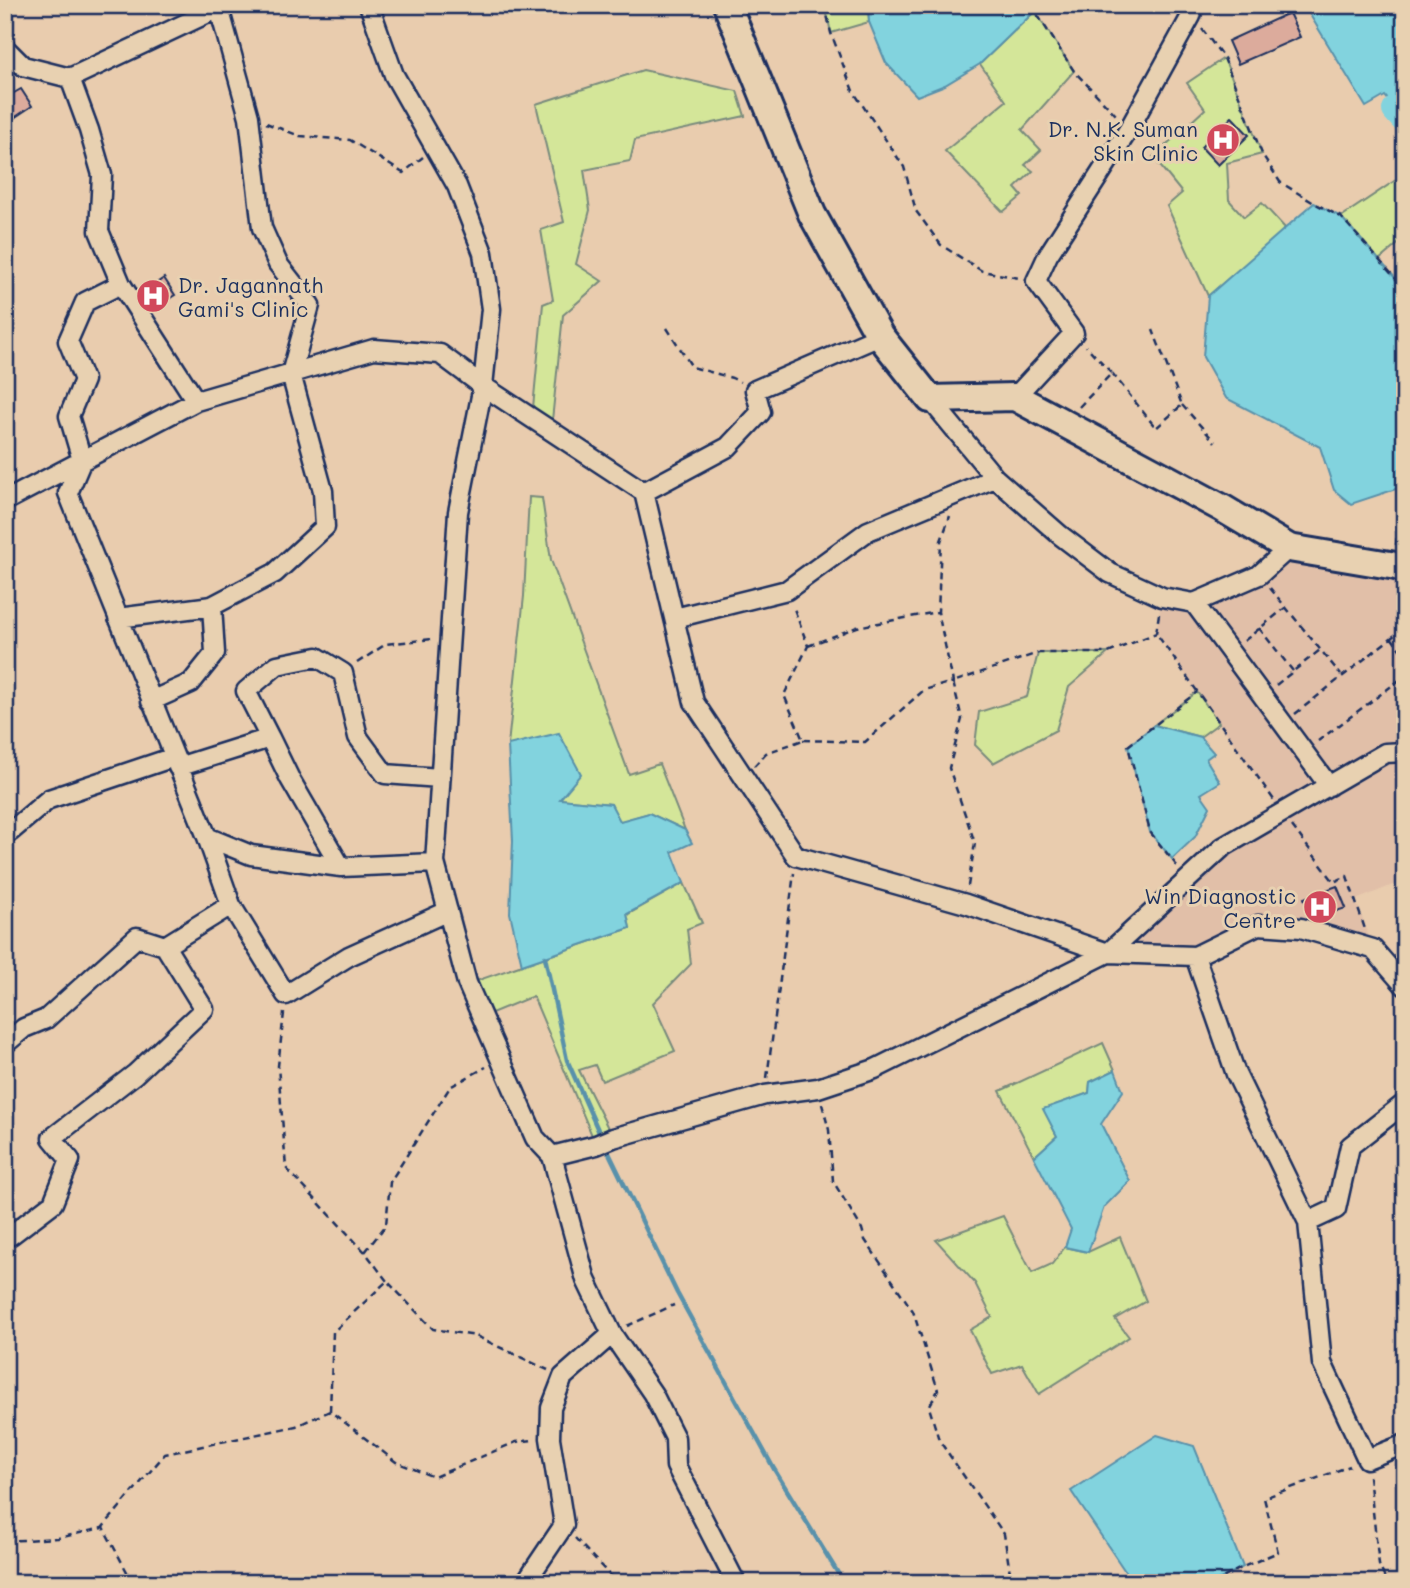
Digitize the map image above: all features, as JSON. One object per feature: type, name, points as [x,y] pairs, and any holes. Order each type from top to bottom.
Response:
[{"type":"main road","points":[[727,5],[812,214],[880,336],[930,399],[1015,397],[1222,508],[1289,548],[1405,569]]},
{"type":"street","points":[[369,5],[394,75],[457,186],[483,253],[491,309],[483,386],[458,512],[435,863],[467,984],[535,1138],[552,1156],[586,1280],[612,1334],[653,1394],[675,1438],[677,1466],[736,1583]]},
{"type":"street","points":[[5,47],[23,66],[70,78],[222,7],[249,117],[262,228],[278,264],[310,305],[291,374],[324,491],[325,527],[275,573],[212,606],[118,618]]},
{"type":"street","points":[[1015,397],[1074,333],[1036,281],[1048,255],[1129,129],[1193,11]]},
{"type":"street","points":[[70,78],[102,175],[99,231],[121,284],[196,401]]},
{"type":"street","points":[[121,284],[85,302],[68,341],[84,380],[69,416],[82,460],[68,494],[207,837],[231,905],[286,995],[349,956],[448,911]]},
{"type":"street","points":[[644,492],[728,447],[761,412],[755,390],[880,336]]},
{"type":"street","points":[[5,501],[196,401],[374,349],[440,354],[483,386],[644,492],[694,702],[796,856],[966,904],[1108,953],[1195,956],[1258,925],[1301,928],[1373,949],[1405,986]]},
{"type":"street","points":[[930,399],[995,478],[1060,536],[1110,573],[1162,597],[1194,603],[1259,575],[1289,548]]},
{"type":"street","points":[[675,618],[787,590],[868,531],[995,478]]},
{"type":"street","points":[[1194,603],[1329,786]]},
{"type":"street","points":[[151,701],[191,682],[215,653],[212,606]]},
{"type":"street","points":[[341,867],[290,779],[246,691],[277,665],[317,657],[343,673],[358,737],[385,774],[440,778]]},
{"type":"street","points":[[5,833],[10,832],[50,799],[270,738]]},
{"type":"street","points":[[552,1156],[765,1095],[818,1088],[875,1069],[1108,953],[1223,847],[1385,754],[1405,752]]},
{"type":"street","points":[[207,837],[251,855],[341,867],[435,863]]},
{"type":"street","points":[[165,946],[231,905]]},
{"type":"street","points":[[5,1044],[24,1028],[46,1019],[137,937],[165,946],[204,1009],[135,1074],[52,1138],[70,1160],[53,1203],[11,1235],[5,1233]]},
{"type":"street","points":[[1195,956],[1236,1074],[1308,1222],[1322,1363],[1367,1459],[1405,1444]]},
{"type":"street","points":[[1308,1222],[1336,1209],[1350,1146],[1405,1103]]},
{"type":"street","points":[[525,1583],[564,1525],[550,1438],[551,1408],[563,1377],[612,1334]]},
{"type":"path","points":[[825,5],[831,33],[853,91],[904,167],[916,211],[941,245],[982,271],[1036,281]]},
{"type":"path","points":[[1031,5],[1074,71],[1129,129]]},
{"type":"path","points":[[1193,11],[1224,58],[1262,154],[1280,182],[1341,217],[1405,289]]},
{"type":"path","points":[[249,117],[300,136],[350,140],[403,173],[435,149]]},
{"type":"path","points":[[667,328],[692,367],[732,378],[755,390]]},
{"type":"path","points":[[1153,330],[1182,405],[1215,442]]},
{"type":"path","points":[[1074,333],[1112,373],[1156,428],[1182,405]]},
{"type":"path","points":[[1064,423],[1112,373]]},
{"type":"path","points":[[958,493],[941,541],[938,612],[962,719],[949,768],[975,843],[966,904]]},
{"type":"path","points":[[1259,575],[1342,676]]},
{"type":"path","points":[[787,590],[808,646]]},
{"type":"path","points":[[1162,597],[1156,633],[1334,883],[1347,876],[1373,949]]},
{"type":"path","points":[[1230,652],[1286,607]]},
{"type":"path","points":[[803,740],[784,695],[808,646],[857,627],[938,612]]},
{"type":"path","points":[[1283,723],[1405,627]]},
{"type":"path","points":[[1259,628],[1293,671]]},
{"type":"path","points":[[743,777],[766,753],[803,740],[865,742],[924,690],[1038,653],[1108,653],[1156,633]]},
{"type":"path","points":[[343,673],[386,644],[450,636]]},
{"type":"path","points":[[1391,638],[1405,656]]},
{"type":"path","points":[[1262,695],[1320,650]]},
{"type":"path","points":[[1304,752],[1405,676]]},
{"type":"path","points":[[1172,859],[1150,832],[1128,746],[1197,692]]},
{"type":"path","points":[[765,1095],[796,856]]},
{"type":"path","points":[[286,995],[278,1066],[286,1168],[433,1329],[476,1336],[563,1377]]},
{"type":"path","points":[[365,1252],[386,1225],[390,1182],[450,1087],[500,1058]]},
{"type":"path","points":[[818,1088],[829,1130],[833,1181],[862,1229],[865,1240],[913,1311],[938,1390],[929,1407],[939,1440],[1004,1534],[1010,1573],[1015,1583]]},
{"type":"path","points":[[330,1411],[333,1332],[387,1281]]},
{"type":"path","points":[[612,1334],[674,1305]]},
{"type":"path","points":[[330,1411],[396,1462],[434,1477],[516,1442],[550,1438]]},
{"type":"path","points":[[5,1541],[58,1538],[103,1527],[165,1454],[296,1426],[330,1411]]},
{"type":"path","points":[[1213,1583],[1278,1552],[1264,1497],[1367,1459],[1379,1565],[1387,1583]]},
{"type":"path","points":[[564,1525],[617,1583]]},
{"type":"path","points":[[103,1527],[132,1583]]},
{"type":"shaded area","points":[[1289,548],[1405,569],[1405,880],[1356,900],[1373,949],[1258,925],[1195,956],[1108,953],[1223,847],[1282,812],[1156,633],[1162,597],[1194,603]]},
{"type":"green space","points":[[825,5],[868,5],[869,22],[831,33]]},
{"type":"green space","points":[[1035,11],[1074,71],[1022,130],[1041,150],[1025,165],[1033,171],[1015,188],[1022,196],[1003,212],[945,151],[1006,101],[980,64]]},
{"type":"green space","points":[[1224,58],[1262,154],[1227,163],[1229,200],[1244,217],[1262,203],[1286,229],[1208,296],[1167,206],[1182,193],[1153,157],[1205,109],[1187,83]]},
{"type":"green space","points":[[643,70],[737,91],[745,116],[635,140],[630,161],[584,170],[590,210],[576,264],[602,281],[563,315],[551,430],[532,418],[543,304],[553,300],[541,230],[564,222],[536,104]]},
{"type":"green space","points":[[1405,174],[1405,238],[1379,260],[1341,217]]},
{"type":"green space","points":[[529,497],[542,498],[551,560],[629,774],[659,764],[685,830],[649,813],[619,822],[611,804],[559,799],[508,745],[524,596]]},
{"type":"green space","points":[[1038,653],[1108,653],[1069,687],[1056,730],[993,763],[975,745],[979,712],[1027,697]]},
{"type":"green space","points":[[1197,692],[1219,723],[1200,737],[1154,725]]},
{"type":"green space","points":[[684,883],[702,923],[687,929],[691,964],[653,1003],[675,1051],[602,1081],[595,1065],[579,1070],[613,1138],[596,1145],[533,996],[482,1017],[467,984],[630,928],[627,915]]},
{"type":"green space","points":[[1103,1043],[1115,1070],[1090,1082],[1089,1093],[1044,1109],[1057,1136],[1034,1157],[1000,1091]]},
{"type":"green space","points":[[1003,1216],[1032,1273],[1052,1264],[1065,1247],[1088,1252],[1120,1237],[1146,1301],[1115,1319],[1129,1337],[1039,1394],[1022,1364],[992,1374],[970,1330],[992,1317],[975,1283],[936,1240]]},
{"type":"water","points":[[868,5],[1031,5],[1035,11],[980,64],[945,85],[917,96],[886,63],[869,22]]},
{"type":"water","points":[[1304,5],[1405,5],[1405,101],[1396,110],[1385,96],[1366,107]]},
{"type":"water","points":[[1314,203],[1341,217],[1405,289],[1405,486],[1351,504],[1334,490],[1320,447],[1226,398],[1203,357],[1208,296]]},
{"type":"water","points":[[1154,725],[1200,737],[1214,753],[1206,759],[1220,782],[1201,794],[1210,807],[1195,837],[1172,859],[1150,832],[1128,746]]},
{"type":"water","points":[[559,733],[581,774],[560,799],[611,804],[620,821],[649,813],[685,830],[692,843],[672,852],[684,883],[627,914],[630,928],[522,965],[510,913],[513,841],[508,745]]},
{"type":"water","points":[[1115,1070],[1123,1091],[1101,1124],[1130,1181],[1104,1207],[1088,1252],[1065,1247],[1071,1229],[1034,1157],[1057,1136],[1043,1109],[1089,1093],[1090,1082]]},
{"type":"water","points":[[1157,1435],[1194,1446],[1243,1567],[1213,1583],[1133,1583],[1071,1491]]},
{"type":"building","points":[[1289,13],[1300,37],[1238,64],[1228,41]]},
{"type":"building","points":[[21,89],[32,106],[5,124],[5,98]]},
{"type":"building","points":[[1232,117],[1249,135],[1218,165],[1201,147]]},
{"type":"building","points":[[164,278],[175,295],[151,310],[141,294]]},
{"type":"building","points":[[1337,886],[1346,908],[1312,919],[1304,898]]},
{"type":"waterway","points":[[1396,110],[1405,120]]},
{"type":"waterway","points":[[545,957],[567,1060],[602,1139]]},
{"type":"waterway","points":[[606,1147],[677,1293],[774,1469],[844,1583]]},
{"type":"place","name":"Dr. N.K. Suman Skin Clinic","points":[[1223,140]]},
{"type":"place","name":"Dr. Jagannath Gami's Clinic","points":[[153,296]]},
{"type":"place","name":"Win Diagnostic Centre","points":[[1320,907]]}]
